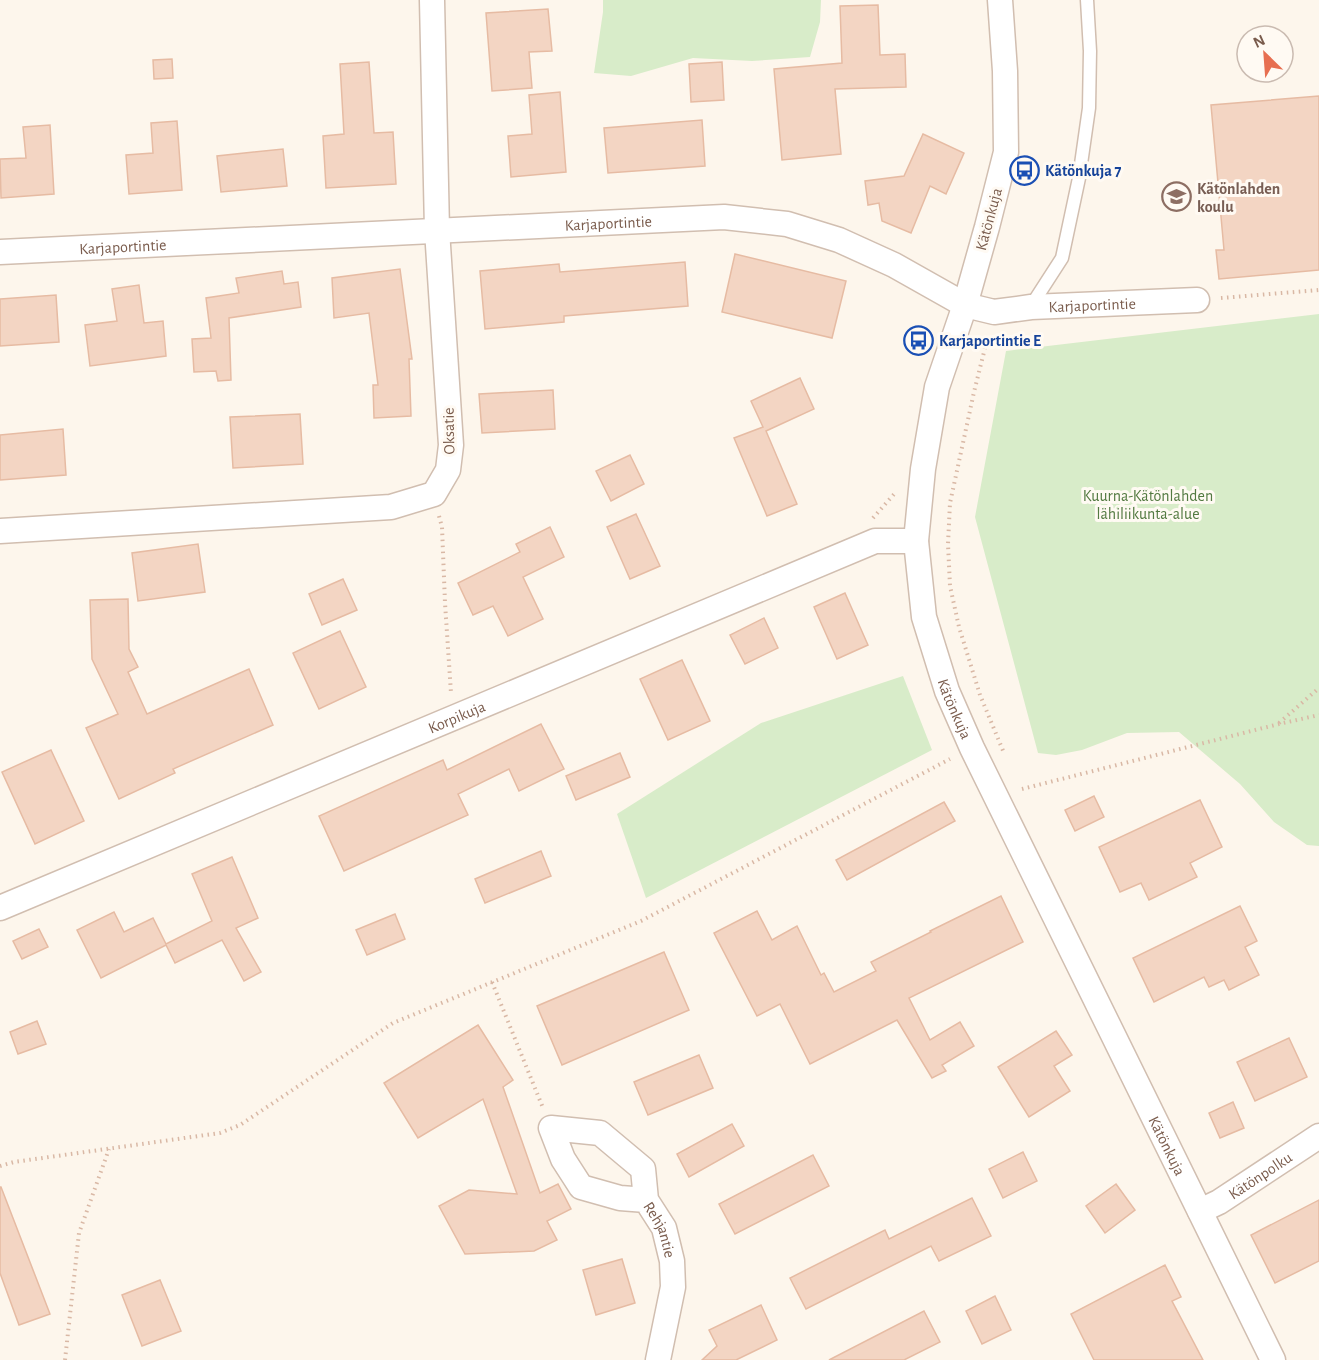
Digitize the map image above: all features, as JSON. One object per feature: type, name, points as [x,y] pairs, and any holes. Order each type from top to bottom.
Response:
[{"type":"street","name":"Oksatie","points":[[432,0],[437,230],[451,445],[448,470],[435,494]]},
{"type":"street","name":"Kätönkuja","points":[[1000,0],[1005,71],[1006,152],[965,304],[937,387],[923,469],[916,541],[924,617],[947,691],[972,748],[1273,1360]]},
{"type":"street","name":"Karjaportintie","points":[[0,252],[723,217],[788,224],[839,240],[885,261],[965,304],[994,312],[1031,307],[1197,300]]},
{"type":"street","points":[[0,531],[392,507],[435,494]]},
{"type":"street","name":"Korpikuja","points":[[0,908],[875,541],[916,541]]},
{"type":"street","points":[[551,1128],[563,1159],[580,1187],[620,1198],[646,1200]]},
{"type":"street","name":"Rehjantie","points":[[551,1128],[600,1133],[643,1169],[646,1200],[664,1228],[672,1261],[673,1287],[658,1360]]},
{"type":"street","name":"Kätönpolku","points":[[1200,1211],[1219,1202],[1319,1136]]},
{"type":"lane","points":[[1031,307],[1062,258],[1079,178],[1089,108],[1090,51],[1087,0]]},
{"type":"path","points":[[1197,300],[1319,290]]},
{"type":"path","points":[[994,312],[950,503],[948,544],[950,586],[959,627],[980,695],[1005,755]]},
{"type":"path","points":[[435,494],[442,527],[451,699]]},
{"type":"path","points":[[1279,724],[1319,688]]},
{"type":"path","points":[[1018,781],[1022,789],[1319,715]]},
{"type":"path","points":[[0,1166],[14,1162],[220,1133],[240,1125],[393,1023],[641,921],[972,748]]},
{"type":"path","points":[[492,982],[551,1128]]},
{"type":"path","points":[[65,1360],[79,1233],[109,1149]]},
{"type":"green space","points":[[603,0],[821,0],[820,22],[810,57],[752,61],[693,58],[631,76],[594,73]]},
{"type":"green space","name":"Kuurna-Kätönlahden lähiliikunta-alue","points":[[1319,314],[1319,846],[1307,845],[1274,822],[1240,784],[1179,732],[1127,733],[1082,750],[1056,755],[1038,753],[975,517],[1006,351]]},
{"type":"green space","points":[[903,676],[932,750],[646,898],[617,814],[761,723]]},
{"type":"building","points":[[878,5],[880,55],[905,54],[906,87],[835,89],[841,154],[782,160],[774,69],[842,63],[840,6]]},
{"type":"building","points":[[548,9],[552,51],[529,52],[532,88],[492,91],[486,13]]},
{"type":"building","points":[[172,59],[173,78],[154,79],[153,60]]},
{"type":"building","points":[[369,62],[374,133],[393,132],[396,184],[326,188],[323,136],[344,134],[340,64]]},
{"type":"building","points":[[722,62],[724,100],[691,102],[689,64]]},
{"type":"building","points":[[560,92],[566,172],[511,177],[508,136],[532,134],[529,95]]},
{"type":"building","points":[[1319,96],[1319,270],[1219,279],[1216,250],[1224,250],[1211,105]]},
{"type":"building","points":[[702,120],[705,166],[608,173],[604,128]]},
{"type":"building","points":[[177,121],[182,190],[129,194],[126,155],[153,153],[151,123]]},
{"type":"building","points":[[50,125],[54,194],[1,198],[0,159],[26,158],[23,127]]},
{"type":"building","points":[[923,134],[964,153],[946,194],[930,186],[911,233],[882,221],[879,203],[868,205],[865,181],[904,176]]},
{"type":"building","points":[[283,149],[287,186],[221,192],[217,156]]},
{"type":"building","points":[[735,254],[846,281],[832,338],[722,312]]},
{"type":"building","points":[[685,262],[688,306],[564,316],[564,322],[485,329],[480,271],[559,264],[560,272]]},
{"type":"building","points":[[400,269],[412,359],[409,359],[411,416],[374,418],[373,385],[378,385],[369,313],[334,318],[332,278]]},
{"type":"building","points":[[282,271],[284,284],[298,282],[301,307],[229,318],[231,380],[218,381],[216,371],[194,372],[192,339],[211,338],[206,298],[239,293],[236,278]]},
{"type":"building","points":[[139,285],[144,323],[163,321],[166,356],[90,366],[85,325],[117,321],[112,289]]},
{"type":"building","points":[[56,295],[59,342],[0,346],[0,299]]},
{"type":"building","points":[[800,378],[814,409],[766,431],[797,504],[767,516],[734,438],[763,427],[751,401]]},
{"type":"building","points":[[553,390],[555,429],[482,433],[479,394]]},
{"type":"building","points":[[300,414],[303,464],[233,468],[230,417]]},
{"type":"building","points":[[63,429],[66,475],[0,480],[0,435]]},
{"type":"building","points":[[630,455],[644,484],[611,501],[596,471]]},
{"type":"building","points":[[636,514],[660,566],[630,579],[607,527]]},
{"type":"building","points":[[550,527],[564,557],[523,577],[543,619],[508,636],[493,606],[473,615],[458,583],[520,552],[516,544]]},
{"type":"building","points":[[198,544],[205,592],[138,601],[132,553]]},
{"type":"building","points":[[343,579],[357,610],[322,625],[309,594]]},
{"type":"building","points":[[845,593],[868,645],[837,659],[814,607]]},
{"type":"building","points":[[128,599],[129,649],[138,667],[128,672],[147,714],[249,669],[273,725],[173,769],[175,773],[119,799],[86,728],[118,714],[92,659],[90,600]]},
{"type":"building","points":[[764,618],[778,648],[745,664],[730,635]]},
{"type":"building","points":[[340,631],[366,687],[319,709],[293,653]]},
{"type":"building","points":[[682,660],[710,721],[668,740],[640,679]]},
{"type":"building","points":[[541,724],[564,769],[519,791],[509,769],[458,794],[468,815],[344,871],[319,816],[443,760],[447,770]]},
{"type":"building","points":[[51,750],[84,821],[35,844],[2,772]]},
{"type":"building","points":[[620,753],[630,777],[576,800],[566,776]]},
{"type":"building","points":[[1094,796],[1104,817],[1075,831],[1065,810]]},
{"type":"building","points":[[1200,800],[1222,847],[1190,863],[1197,877],[1149,900],[1141,883],[1120,892],[1099,847]]},
{"type":"building","points":[[944,802],[955,821],[847,880],[836,860]]},
{"type":"building","points":[[541,851],[551,876],[485,903],[475,879]]},
{"type":"building","points":[[232,857],[258,918],[236,928],[261,972],[244,981],[222,940],[175,963],[166,945],[101,978],[77,930],[114,912],[124,932],[153,918],[166,944],[212,921],[192,874]]},
{"type":"building","points":[[1001,896],[1023,942],[909,998],[930,1040],[960,1022],[974,1046],[942,1065],[946,1071],[932,1078],[897,1020],[810,1064],[780,1004],[757,1016],[714,933],[757,911],[772,940],[797,926],[821,975],[824,973],[834,992],[876,971],[871,962]]},
{"type":"building","points":[[1240,906],[1257,941],[1245,947],[1259,975],[1229,990],[1224,980],[1209,987],[1204,977],[1154,1002],[1133,958]]},
{"type":"building","points":[[395,914],[405,939],[367,955],[356,930]]},
{"type":"building","points":[[39,929],[48,947],[22,959],[13,941]]},
{"type":"building","points":[[664,952],[689,1010],[562,1065],[537,1006]]},
{"type":"building","points":[[37,1021],[46,1044],[18,1054],[10,1032]]},
{"type":"building","points":[[478,1025],[513,1080],[503,1087],[540,1193],[558,1184],[571,1209],[547,1221],[557,1240],[534,1251],[465,1254],[439,1206],[469,1190],[517,1194],[483,1099],[418,1138],[384,1083]]},
{"type":"building","points":[[1056,1031],[1072,1055],[1054,1066],[1070,1091],[1029,1117],[998,1067]]},
{"type":"building","points":[[1289,1038],[1307,1077],[1255,1101],[1237,1062]]},
{"type":"building","points":[[699,1055],[713,1088],[648,1115],[634,1082]]},
{"type":"building","points":[[1233,1102],[1244,1128],[1220,1138],[1209,1113]]},
{"type":"building","points":[[732,1124],[744,1146],[689,1177],[677,1154]]},
{"type":"building","points":[[1023,1152],[1037,1181],[1003,1198],[989,1169]]},
{"type":"building","points":[[813,1155],[829,1186],[735,1234],[719,1204]]},
{"type":"building","points":[[1116,1184],[1135,1210],[1105,1233],[1086,1206]]},
{"type":"building","points":[[0,1187],[50,1314],[19,1325],[0,1273]]},
{"type":"building","points":[[972,1198],[991,1236],[939,1261],[931,1246],[806,1309],[790,1278],[885,1230],[889,1239]]},
{"type":"building","points":[[1319,1200],[1319,1261],[1275,1283],[1251,1235]]},
{"type":"building","points":[[622,1259],[635,1303],[596,1315],[583,1270]]},
{"type":"building","points":[[1165,1265],[1181,1297],[1172,1301],[1203,1360],[1094,1360],[1071,1314]]},
{"type":"building","points":[[160,1280],[181,1331],[142,1346],[122,1295]]},
{"type":"building","points":[[995,1296],[1011,1330],[982,1344],[966,1311]]},
{"type":"building","points":[[761,1305],[777,1340],[736,1360],[702,1360],[717,1346],[709,1330]]},
{"type":"building","points":[[924,1311],[940,1342],[904,1360],[829,1360]]},
{"type":"place","name":"Kätönkuja 7","points":[[1024,170]]},
{"type":"place","name":"Kätönlahden koulu","points":[[1176,197]]},
{"type":"place","name":"Karjaportintie E","points":[[918,340]]}]
